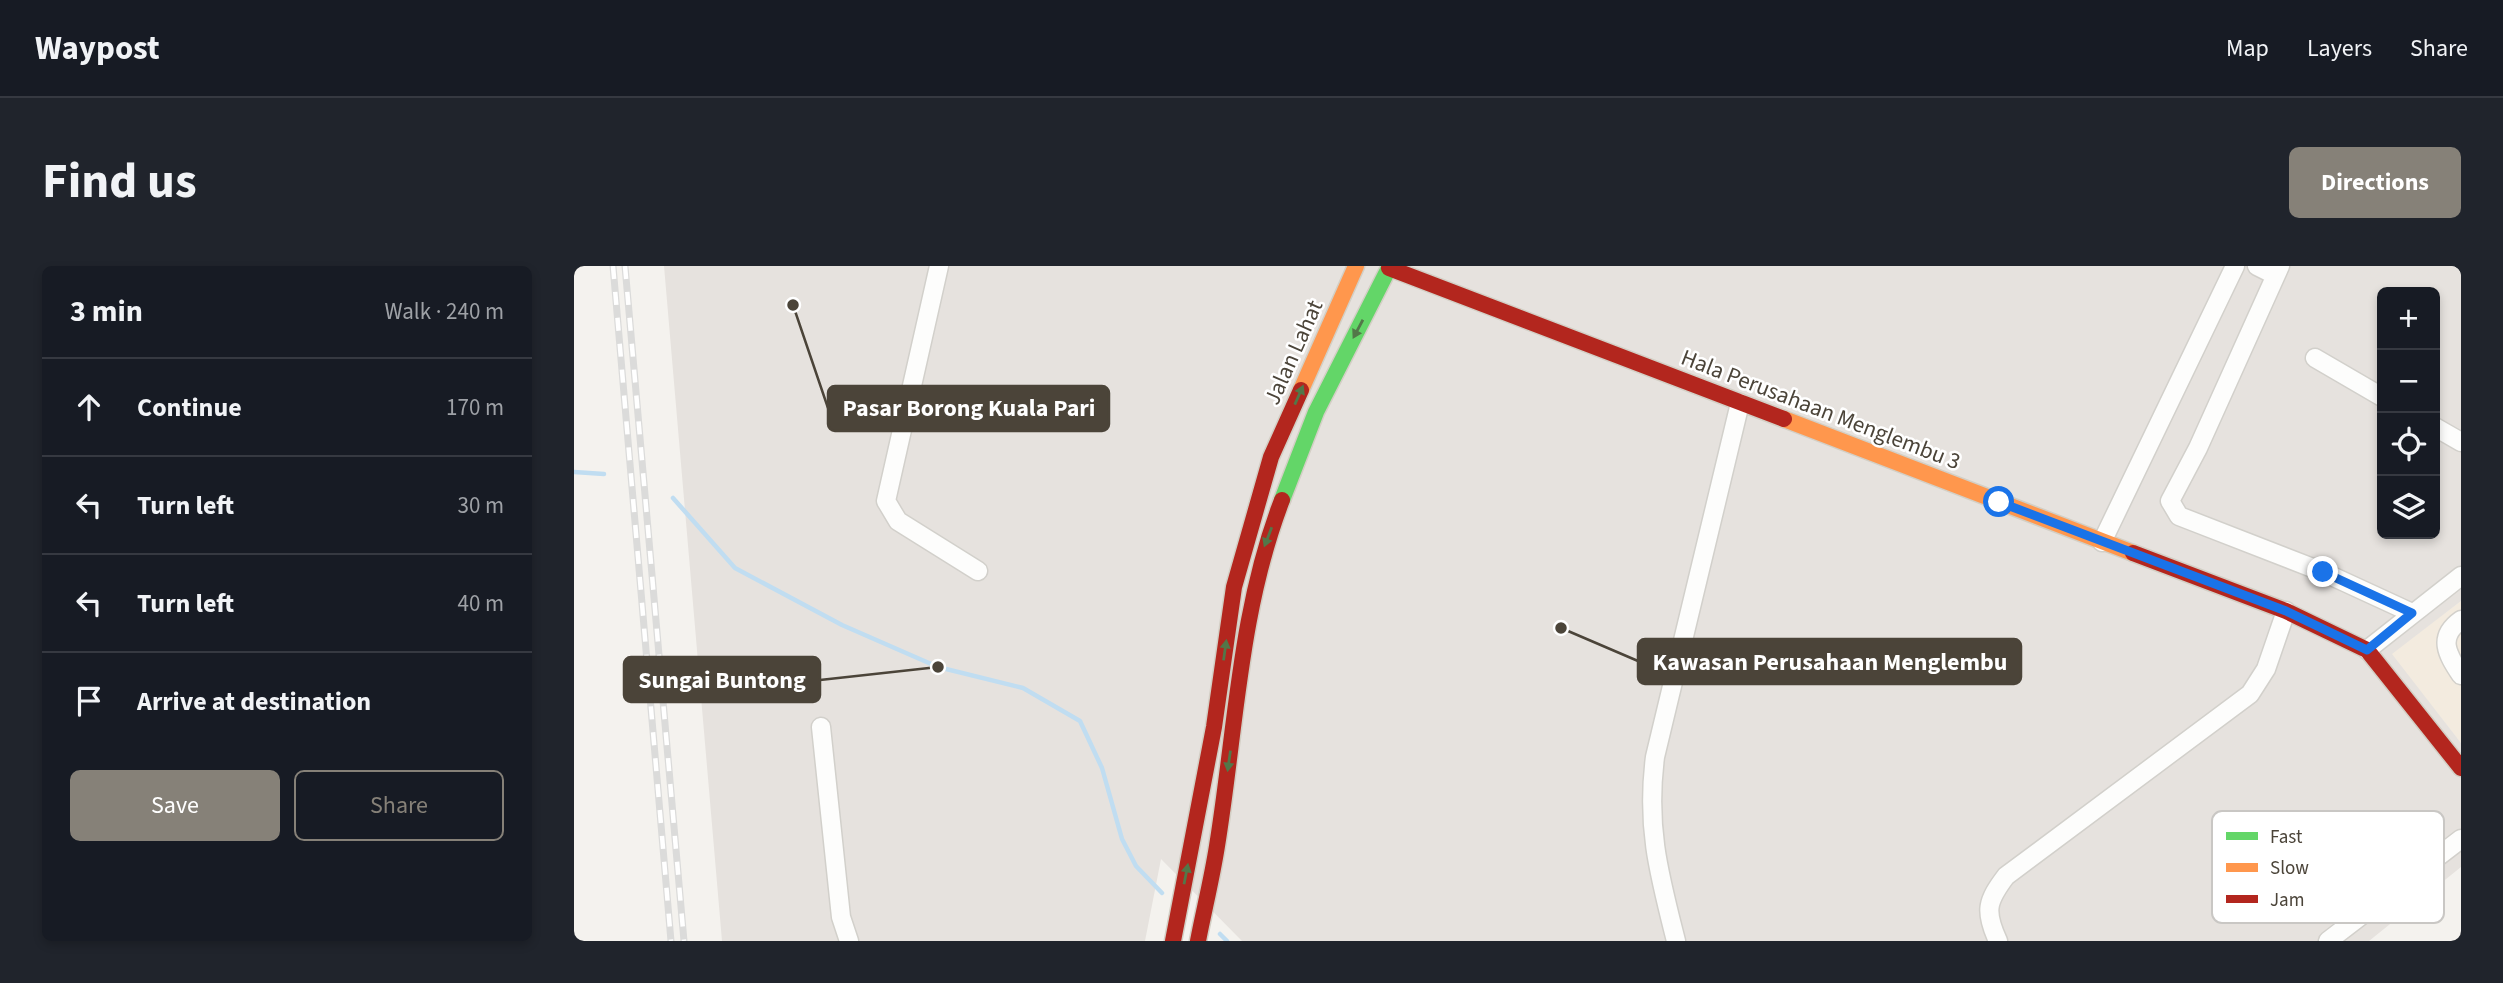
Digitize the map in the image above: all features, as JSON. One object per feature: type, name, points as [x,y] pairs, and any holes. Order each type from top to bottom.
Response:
[{"type":"main road","name":"Jalan Lahat","points":[[1173,941],[1214,727],[1234,587],[1271,457],[1356,266]]},
{"type":"main road","name":"Hala Perusahaan Menglembu 3","points":[[1389,267],[2286,611],[2367,650],[2461,768]]},
{"type":"main road","points":[[1198,941],[1217,848],[1246,628],[1263,550],[1317,412],[1389,267]]},
{"type":"street","points":[[939,266],[886,501],[898,521],[978,571]]},
{"type":"street","points":[[2102,542],[2235,266]]},
{"type":"street","points":[[2257,266],[2277,270],[2198,448],[2170,502],[2179,516],[2323,572],[2412,613]]},
{"type":"street","points":[[2315,358],[2377,394]]},
{"type":"street","points":[[1676,941],[1651,832],[1650,794],[1654,757],[1740,403]]},
{"type":"street","points":[[2440,430],[2461,442]]},
{"type":"street","points":[[2367,650],[2461,576]]},
{"type":"street","points":[[1998,941],[1988,920],[1991,896],[2006,876],[2250,694],[2266,668],[2286,611]]},
{"type":"street","points":[[2461,620],[2446,635],[2445,647],[2461,675]]},
{"type":"street","points":[[821,727],[841,917],[849,941]]},
{"type":"street","points":[[2444,852],[2461,839]]},
{"type":"street","points":[[2328,941],[2351,923]]},
{"type":"shaded area","points":[[664,266],[2461,266],[2461,601],[2392,654],[2461,743],[2461,867],[2444,881],[2444,811],[2212,811],[2212,923],[2391,923],[2369,941],[1242,941],[1161,859],[1145,941],[722,941]]},
{"type":"shaded area","points":[[2461,601],[2461,743],[2391,654]]},
{"type":"waterway","points":[[574,472],[604,474]]},
{"type":"waterway","points":[[673,498],[735,568],[842,625],[938,667],[1023,688],[1080,721],[1102,768],[1122,839],[1136,866],[1162,893]]},
{"type":"waterway","points":[[1220,934],[1227,941]]},
{"type":"railway","points":[[613,266],[671,941]]},
{"type":"railway","points":[[625,266],[684,941]]},
{"type":"traffic: fast","points":[[1282,500],[1316,412],[1390,266]]},
{"type":"traffic: slow","points":[[1301,390],[1356,266]]},
{"type":"traffic: slow","points":[[1784,419],[2133,553]]},
{"type":"traffic: jam","points":[[1389,268],[1784,419]]},
{"type":"traffic: jam","points":[[1173,941],[1214,727],[1234,587],[1271,457],[1301,390]]},
{"type":"traffic: jam","points":[[1198,941],[1217,846],[1240,671],[1256,585],[1282,500]]},
{"type":"traffic: jam","points":[[2133,553],[2286,611],[2367,650],[2461,768]]},
{"type":"place","name":"Pasar Borong Kuala Pari","points":[[793,305]]},
{"type":"place","name":"Kawasan Perusahaan Menglembu","points":[[1561,628]]},
{"type":"place","name":"Sungai Buntong","points":[[938,667]]},
{"type":"route","points":[[1999,502],[2286,611],[2367,650],[2412,613],[2323,572]]}]
